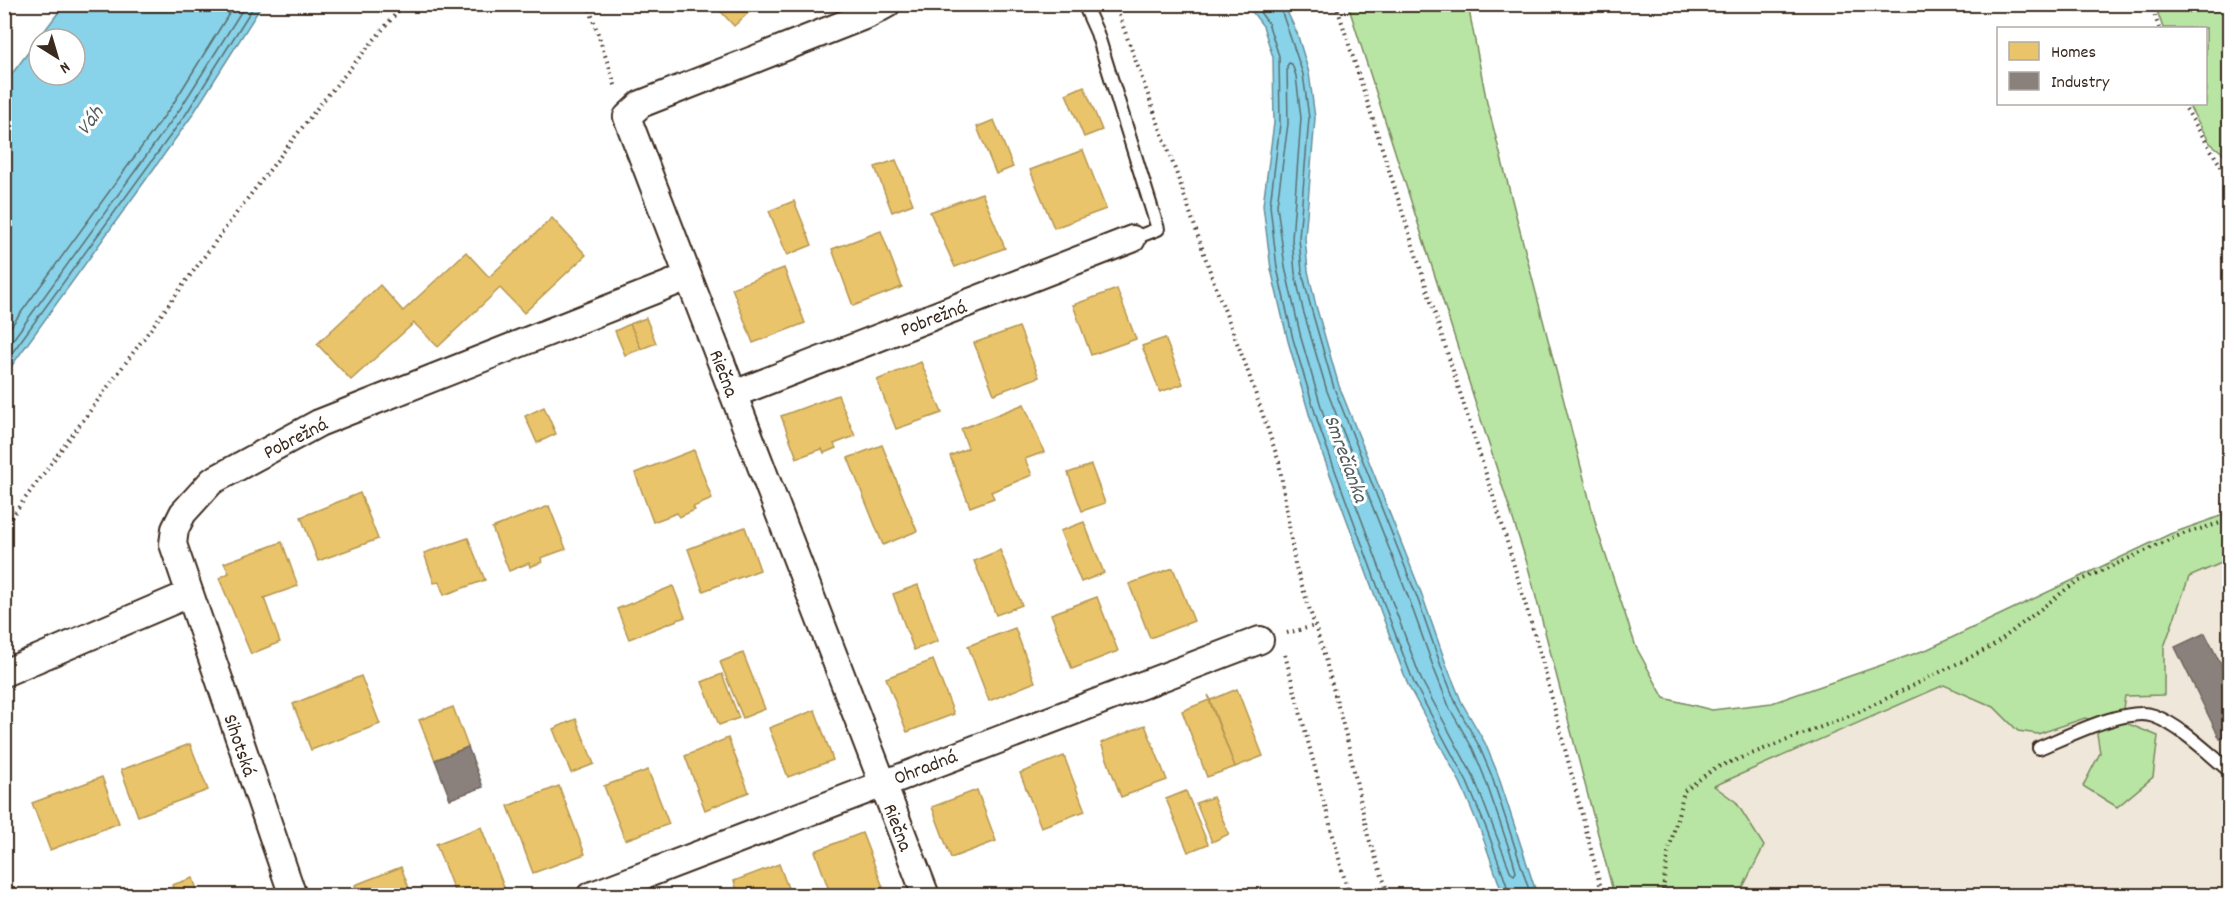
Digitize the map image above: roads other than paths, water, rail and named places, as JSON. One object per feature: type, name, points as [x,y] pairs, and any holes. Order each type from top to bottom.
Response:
[{"type":"street","name":"Riečna","points":[[887,4],[857,19],[641,104],[627,117],[926,896]]},
{"type":"street","name":"Pobrežná","points":[[734,394],[1132,239]]},
{"type":"street","name":"Pobrežná","points":[[189,594],[173,544],[175,529],[183,513],[212,481],[319,423],[688,277]]},
{"type":"street","points":[[4,673],[189,594]]},
{"type":"street","name":"Sihotská","points":[[189,594],[293,896]]},
{"type":"street","name":"Ohradná","points":[[590,896],[882,782],[1260,640]]},
{"type":"lane","points":[[1084,4],[1097,33],[1158,229],[1132,239]]},
{"type":"lane","points":[[2039,748],[2092,726],[2134,714],[2153,716],[2202,748],[2229,771]]},
{"type":"water","name":"Váh","points":[[64,5],[262,5],[191,117],[5,375],[5,83],[27,54],[27,87],[87,87],[87,27],[47,27]]},
{"type":"water","name":"Smrečianka","points":[[1247,5],[1284,5],[1297,33],[1309,73],[1315,118],[1305,238],[1308,271],[1316,306],[1339,386],[1422,595],[1446,664],[1462,703],[1485,743],[1497,772],[1537,895],[1503,895],[1461,784],[1408,685],[1314,431],[1288,341],[1271,269],[1263,205],[1274,123],[1273,57],[1263,26]]}]
